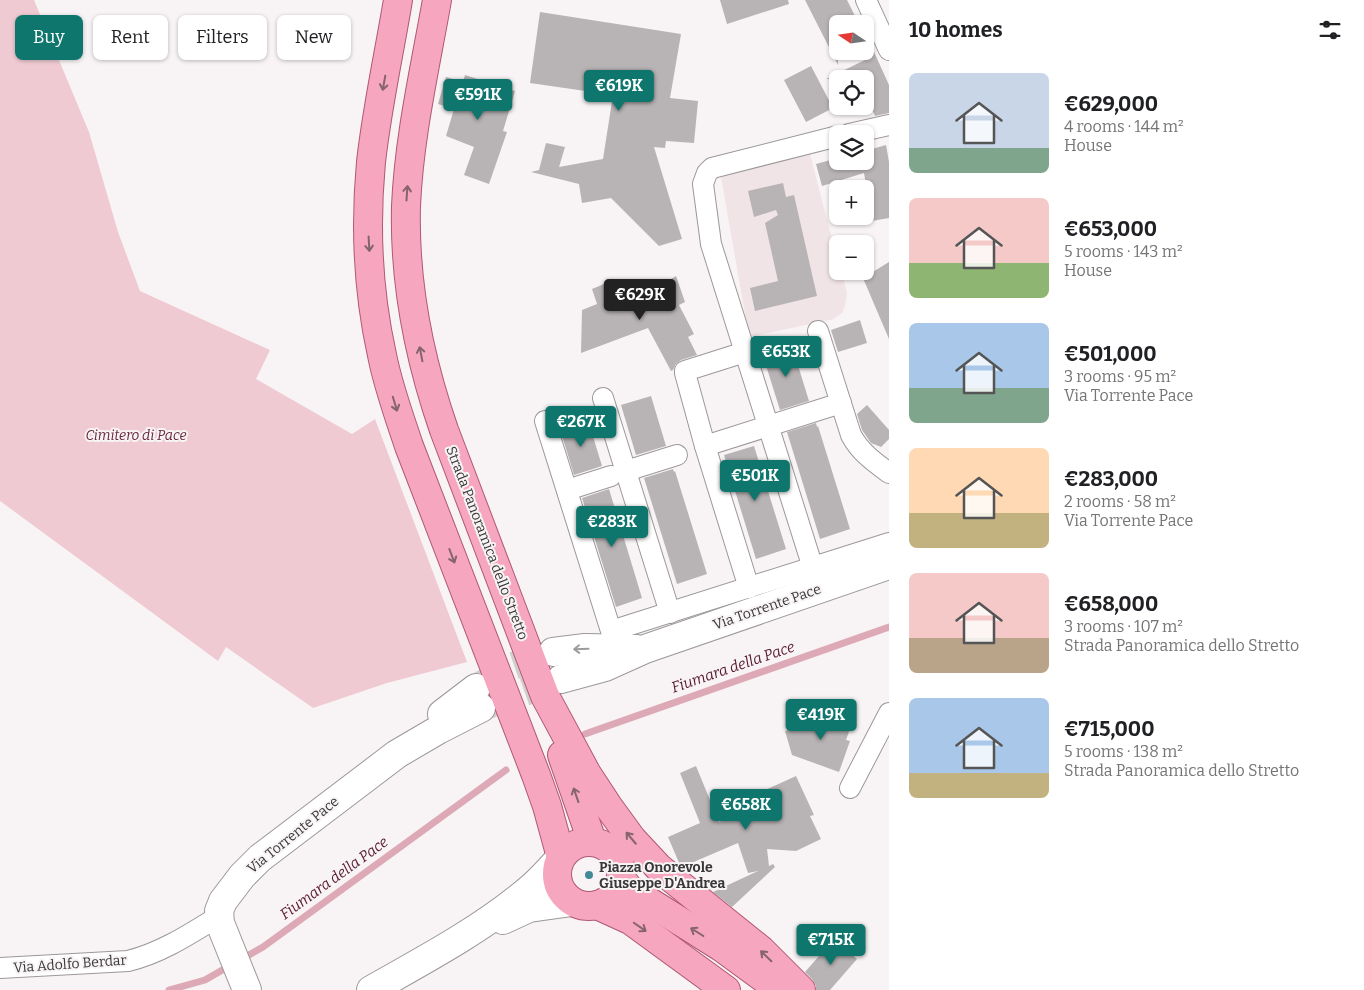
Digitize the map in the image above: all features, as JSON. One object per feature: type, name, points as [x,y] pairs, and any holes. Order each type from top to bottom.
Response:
[{"type":"main road","points":[[398,0],[376,130],[369,197],[370,272],[382,356],[395,406],[409,446],[533,767],[550,816],[561,857]]},
{"type":"main road","name":"Strada Panoramica dello Stretto","points":[[437,0],[411,146],[406,206],[406,240],[411,299],[423,362],[432,394],[587,774],[632,839],[658,868],[761,950],[801,990]]},
{"type":"main road","points":[[553,687],[554,732],[592,841]]},
{"type":"main road","points":[[585,903],[606,901],[618,887],[620,878],[621,868],[611,850],[602,844],[592,841],[580,842],[569,848],[561,857],[557,869],[557,882],[563,893],[585,903],[630,920],[726,990]]},
{"type":"main road","points":[[620,878],[629,889],[721,947],[780,990]]},
{"type":"street","points":[[866,0],[889,50]]},
{"type":"street","points":[[874,128],[889,125]]},
{"type":"street","points":[[813,568],[710,244],[703,184],[707,173],[712,168],[829,138]]},
{"type":"street","points":[[818,331],[851,435],[855,443],[865,454],[889,473]]},
{"type":"street","points":[[745,352],[685,371],[685,373],[705,446],[749,588]]},
{"type":"street","points":[[603,398],[618,473],[670,613]]},
{"type":"street","points":[[705,446],[841,403]]},
{"type":"street","points":[[545,420],[611,631],[813,568],[889,542]]},
{"type":"street","points":[[567,490],[677,454]]},
{"type":"street","name":"Via Torrente Pace","points":[[553,687],[605,667],[644,649],[889,565]]},
{"type":"street","name":"Via Torrente Pace","points":[[553,652],[585,648],[644,649]]},
{"type":"street","name":"Via Torrente Pace","points":[[219,916],[223,901],[242,876],[260,858],[397,754],[424,726],[452,708],[479,698]]},
{"type":"street","points":[[850,788],[889,713]]},
{"type":"street","points":[[540,880],[548,860],[551,838],[550,816]]},
{"type":"street","points":[[371,990],[463,937],[512,903],[540,880],[561,857]]},
{"type":"street","points":[[463,937],[529,908],[585,903]]},
{"type":"street","points":[[219,916],[220,924],[247,990]]},
{"type":"street","name":"Via Adolfo Berdar","points":[[0,968],[128,961],[146,957],[166,948],[219,916]]},
{"type":"shaded area","points":[[809,150],[831,235],[829,235],[829,280],[843,280],[847,293],[842,313],[834,319],[749,337],[721,177]]},
{"type":"green space","name":"Cimitero di Pace","points":[[0,0],[34,0],[40,15],[15,15],[15,60],[59,60],[89,132],[118,232],[140,291],[270,350],[256,379],[352,434],[375,419],[467,662],[387,683],[313,708],[226,647],[218,661],[0,501]]},
{"type":"building","points":[[720,0],[788,0],[789,4],[727,24]]},
{"type":"building","points":[[805,0],[847,0],[854,15],[829,15],[829,47]]},
{"type":"building","points":[[540,12],[681,34],[670,98],[698,101],[694,143],[666,141],[665,148],[654,147],[682,239],[659,246],[611,198],[582,203],[579,184],[531,172],[539,170],[546,143],[565,147],[559,167],[603,159],[613,95],[530,83]]},
{"type":"building","points":[[874,52],[889,85],[889,113],[875,116],[874,114],[874,70],[844,70],[865,60],[874,60]]},
{"type":"building","points":[[811,66],[829,100],[829,110],[806,122],[784,80]]},
{"type":"building","points":[[465,75],[515,91],[503,131],[507,132],[489,184],[464,175],[474,147],[446,136],[454,109],[438,104],[446,77],[463,82]]},
{"type":"building","points":[[886,145],[889,162],[889,218],[874,221],[874,180],[865,180],[864,173],[841,180],[829,180],[829,184],[822,186],[816,164],[829,160],[829,170],[874,170],[874,148]]},
{"type":"building","points":[[783,183],[786,197],[794,195],[817,296],[755,311],[750,288],[778,281],[765,223],[778,215],[776,210],[754,217],[748,191]]},
{"type":"building","points":[[889,262],[889,339],[864,280],[874,280],[874,271]]},
{"type":"building","points":[[676,276],[685,302],[679,305],[694,334],[688,337],[697,355],[681,360],[671,371],[648,328],[581,353],[582,310],[597,304],[592,289],[611,281],[622,309]]},
{"type":"building","points":[[860,320],[867,343],[838,352],[831,330]]},
{"type":"building","points":[[792,346],[809,401],[780,410],[763,356]]},
{"type":"building","points":[[651,396],[666,446],[636,455],[621,405]]},
{"type":"building","points":[[867,405],[889,430],[889,439],[881,447],[871,443],[862,430],[857,414]]},
{"type":"building","points":[[588,420],[602,466],[574,475],[560,429]]},
{"type":"building","points":[[816,423],[850,529],[820,539],[787,432]]},
{"type":"building","points":[[754,446],[786,549],[756,559],[724,455]]},
{"type":"building","points":[[673,469],[707,574],[677,584],[644,478]]},
{"type":"building","points":[[609,489],[642,598],[616,607],[582,498]]},
{"type":"building","points":[[818,709],[838,717],[837,721],[851,726],[846,740],[850,741],[839,772],[792,755],[785,731],[801,727],[813,720]]},
{"type":"building","points":[[696,766],[719,822],[763,805],[759,793],[796,776],[814,815],[810,816],[821,839],[796,851],[767,849],[769,866],[773,864],[775,867],[732,907],[713,892],[758,871],[748,873],[738,843],[682,867],[668,837],[700,823],[680,773]]},
{"type":"building","points":[[834,939],[857,959],[830,990],[816,990],[812,979],[805,972]]},
{"type":"waterway","name":"Fiumara della Pace","points":[[585,734],[889,627]]},
{"type":"waterway","name":"Fiumara della Pace","points":[[240,960],[263,947],[506,770]]},
{"type":"waterway","name":"Fiumara della Pace","points":[[169,990],[205,980],[231,965]]},
{"type":"tunnel","points":[[478,687],[513,666],[553,652]]},
{"type":"tunnel","points":[[485,706],[561,679]]},
{"type":"place","name":"Piazza Onorevole Giuseppe D'Andrea","points":[[589,875]]}]
